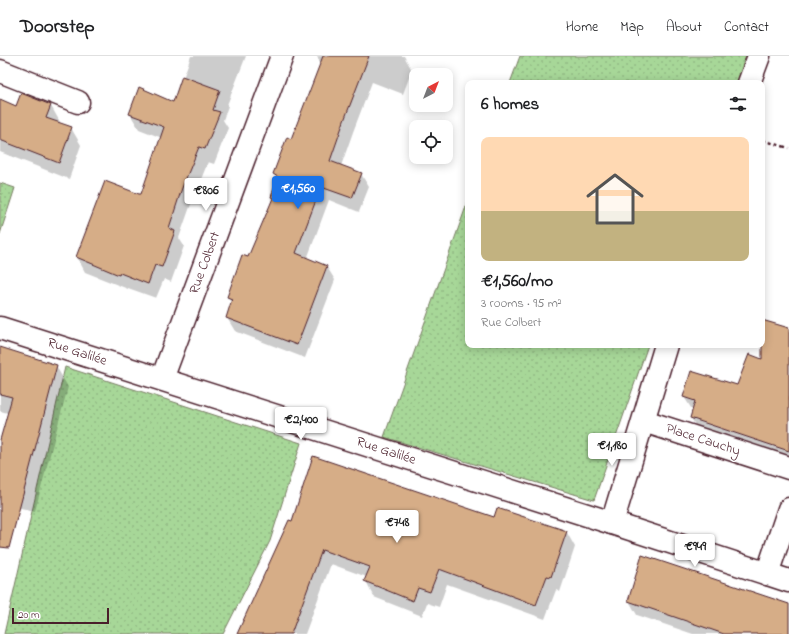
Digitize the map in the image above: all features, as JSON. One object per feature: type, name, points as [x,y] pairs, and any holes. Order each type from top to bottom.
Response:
[{"type":"street","name":"Rue Colbert","points":[[162,379],[282,56]]},
{"type":"street","points":[[750,80],[759,56]]},
{"type":"street","points":[[0,71],[78,102]]},
{"type":"street","name":"Rue Galilée","points":[[0,328],[612,523]]},
{"type":"street","points":[[665,348],[612,523],[789,581]]},
{"type":"street","name":"Place Cauchy","points":[[644,421],[789,468]]},
{"type":"street","points":[[766,574],[789,509]]},
{"type":"path","points":[[765,141],[789,148]]},
{"type":"green space","points":[[520,56],[750,56],[742,80],[511,80]]},
{"type":"green space","points":[[0,183],[15,188],[0,234]]},
{"type":"green space","points":[[465,209],[465,348],[647,348],[594,500],[384,437]]},
{"type":"green space","points":[[65,367],[301,443],[270,541],[223,634],[4,634]]},
{"type":"building","points":[[323,56],[369,56],[330,161],[362,173],[352,198],[321,187],[296,253],[327,266],[297,345],[226,318],[232,299],[227,297],[242,255],[248,257],[273,198],[271,197],[278,177],[273,174],[287,137],[291,139]]},
{"type":"building","points":[[182,76],[220,90],[213,110],[220,112],[205,149],[199,147],[182,188],[169,228],[175,231],[162,267],[155,265],[148,284],[120,273],[119,275],[76,257],[105,181],[141,194],[164,127],[129,114],[139,87],[173,102]]},
{"type":"building","points":[[21,93],[51,105],[46,118],[72,127],[59,163],[0,140],[0,99],[16,106]]},
{"type":"building","points":[[765,321],[789,328],[789,451],[690,418],[695,401],[683,397],[691,371],[737,385],[749,354],[762,359],[762,348],[765,348]]},
{"type":"building","points":[[0,347],[57,365],[9,548],[0,547],[0,440],[12,397],[0,394]]},
{"type":"building","points":[[313,456],[494,517],[497,508],[567,531],[551,577],[547,576],[536,605],[439,569],[430,592],[418,588],[413,601],[364,581],[370,567],[322,550],[291,634],[237,634],[289,520],[292,521]]},
{"type":"building","points":[[642,555],[789,604],[789,634],[724,634],[628,601]]}]
